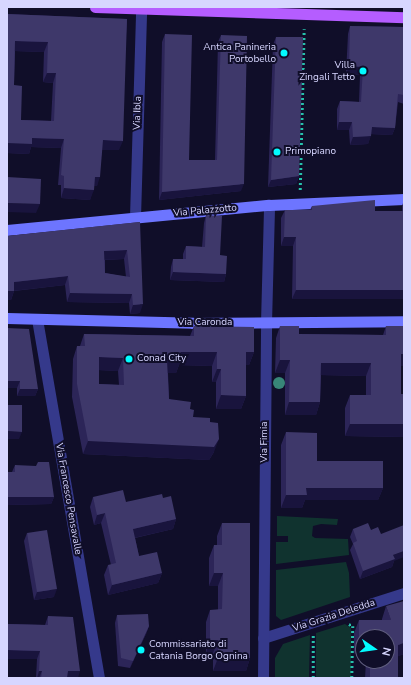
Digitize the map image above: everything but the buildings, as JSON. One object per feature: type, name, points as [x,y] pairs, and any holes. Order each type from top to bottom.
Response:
[{"type":"main road","points":[[96,7],[404,17]]},
{"type":"main road","name":"Via Palazzotto","points":[[7,230],[270,205],[404,199]]},
{"type":"main road","name":"Via Caronda","points":[[7,318],[193,323],[404,321]]},
{"type":"street","name":"Via Ibla","points":[[135,217],[141,9]]},
{"type":"street","name":"Via Fimia","points":[[263,678],[266,322],[270,205]]},
{"type":"street","name":"Via Francesco Pensavalle","points":[[37,319],[99,678]]},
{"type":"street","name":"Via Grazia Deledda","points":[[263,638],[404,593]]},
{"type":"path","points":[[299,204],[302,148],[304,29]]},
{"type":"path","points":[[346,622],[353,626],[352,678]]},
{"type":"path","points":[[306,634],[313,632],[313,678]]},
{"type":"green space","points":[[277,516],[338,519],[337,525],[321,524],[313,526],[312,536],[315,538],[348,539],[349,555],[276,564],[276,542],[288,542],[288,536],[277,536]]},
{"type":"green space","points":[[346,562],[349,573],[350,597],[281,620],[276,616],[276,570]]},
{"type":"green space","points":[[345,624],[351,628],[351,678],[316,678],[316,633]]},
{"type":"green space","points":[[310,635],[309,678],[275,678],[275,658],[283,644]]},
{"type":"place","name":"Antica Panineria Portobello","points":[[284,53]]},
{"type":"place","name":"Villa Zingali Tetto","points":[[363,71]]},
{"type":"place","name":"Primopiano","points":[[277,152]]},
{"type":"place","name":"Conad City","points":[[129,359]]},
{"type":"place","name":"Commissariato di Catania Borgo Ognina","points":[[141,650]]}]
